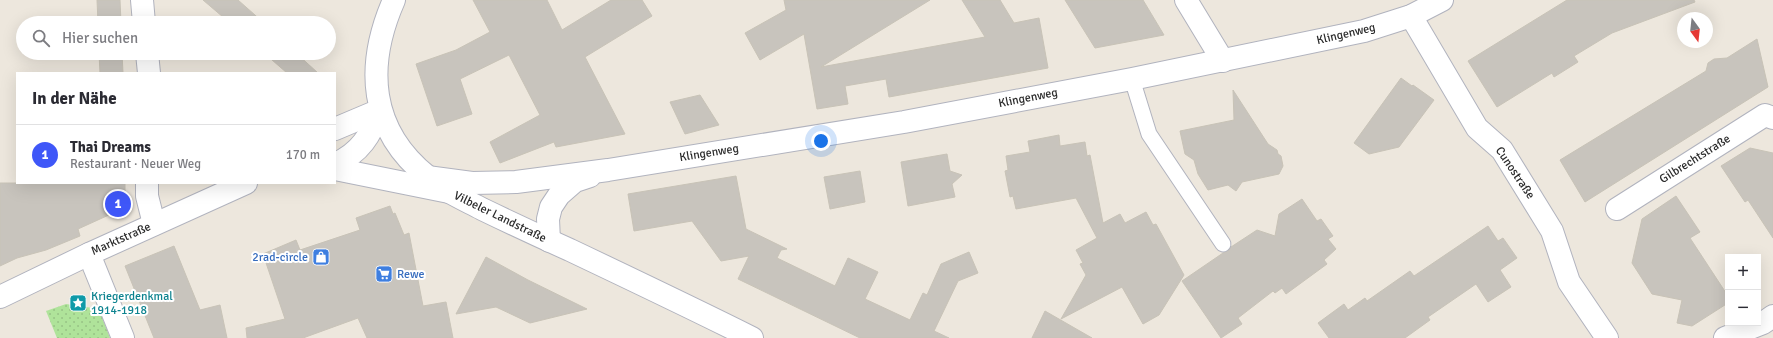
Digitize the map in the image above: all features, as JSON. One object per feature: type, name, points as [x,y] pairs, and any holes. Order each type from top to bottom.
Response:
[{"type":"street","points":[[142,0],[143,16]]},
{"type":"street","name":"Vilbeler Landstraße","points":[[394,0],[377,54],[376,90],[380,110],[393,138],[410,160],[427,177],[449,192],[752,338]]},
{"type":"street","points":[[1186,0],[1223,61]]},
{"type":"street","name":"Klingenweg","points":[[427,177],[472,183],[516,182],[608,170],[904,122],[1223,61],[1364,31],[1411,16],[1442,0]]},
{"type":"street","name":"Cunostraße","points":[[1411,16],[1476,128],[1502,150],[1552,231],[1569,282],[1607,338]]},
{"type":"street","points":[[147,60],[148,72]]},
{"type":"street","points":[[336,129],[380,110]]},
{"type":"street","points":[[336,163],[351,155],[367,140],[380,110]]},
{"type":"street","name":"Gilbrechtstraße","points":[[1617,209],[1765,115],[1773,118]]},
{"type":"street","points":[[336,169],[449,192]]},
{"type":"street","name":"Klingenweg","points":[[549,241],[548,219],[551,207],[559,195],[575,181],[608,170]]},
{"type":"street","points":[[147,184],[147,196],[154,224]]},
{"type":"street","name":"Marktstraße","points":[[0,297],[89,254],[245,184]]},
{"type":"street","points":[[89,254],[123,338]]},
{"type":"street","points":[[1725,338],[1762,323],[1773,316]]},
{"type":"lane","points":[[1132,79],[1149,134],[1223,244]]},
{"type":"green space","points":[[66,304],[99,309],[110,338],[57,338],[46,311]]},
{"type":"building","points":[[97,0],[120,0],[121,16],[98,16]]},
{"type":"building","points":[[203,0],[238,0],[256,16],[222,16]]},
{"type":"building","points":[[473,0],[547,0],[562,30],[611,0],[642,0],[652,16],[585,57],[625,134],[556,147],[554,142],[500,163],[490,142],[540,115],[509,55],[460,79],[472,114],[437,126],[416,64],[456,50],[490,32]]},
{"type":"building","points":[[784,0],[930,0],[821,67],[985,37],[962,0],[1000,0],[1014,23],[1039,18],[1048,68],[889,97],[886,79],[845,86],[848,104],[817,109],[804,34],[760,60],[745,33],[786,10]]},
{"type":"building","points":[[1065,0],[1143,0],[1164,35],[1095,48]]},
{"type":"building","points":[[1567,0],[1694,0],[1695,2],[1612,33],[1574,56],[1578,62],[1554,77],[1552,73],[1497,107],[1468,61]]},
{"type":"building","points":[[1757,39],[1768,87],[1585,202],[1560,160],[1706,71],[1708,63],[1714,59],[1727,58]]},
{"type":"building","points":[[99,60],[122,60],[123,72],[100,72]]},
{"type":"building","points":[[272,60],[304,60],[317,72],[286,72]]},
{"type":"building","points":[[1401,78],[1434,100],[1399,147],[1369,154],[1354,143]]},
{"type":"building","points":[[1233,90],[1268,144],[1277,150],[1278,154],[1281,156],[1283,166],[1279,174],[1242,182],[1236,191],[1228,185],[1208,190],[1198,174],[1194,160],[1185,154],[1180,131],[1234,120]]},
{"type":"building","points":[[700,95],[719,125],[685,134],[670,102]]},
{"type":"building","points":[[1059,135],[1060,146],[1085,142],[1087,156],[1090,155],[1103,223],[1120,214],[1125,223],[1146,212],[1153,225],[1156,224],[1184,275],[1159,315],[1143,324],[1122,287],[1061,319],[1086,275],[1080,264],[1083,263],[1076,250],[1097,238],[1076,198],[1016,209],[1013,196],[1010,197],[1005,171],[1008,170],[1006,156],[1030,152],[1028,141]]},
{"type":"building","points":[[1750,148],[1773,153],[1773,238],[1748,200],[1745,202],[1721,166]]},
{"type":"building","points":[[947,154],[950,171],[962,175],[952,184],[955,197],[908,206],[901,162]]},
{"type":"building","points":[[860,171],[865,202],[830,209],[824,177]]},
{"type":"building","points":[[736,176],[746,229],[787,249],[781,250],[777,258],[835,286],[848,258],[878,272],[865,299],[910,320],[923,293],[927,295],[941,264],[969,252],[978,273],[958,281],[934,331],[949,338],[860,338],[738,279],[749,256],[721,261],[692,221],[634,231],[628,194]]},
{"type":"building","points":[[0,183],[125,184],[125,203],[122,209],[78,229],[80,236],[46,250],[17,258],[0,266]]},
{"type":"building","points":[[1676,196],[1700,232],[1690,238],[1725,291],[1725,305],[1692,326],[1677,323],[1682,300],[1652,294],[1632,263],[1642,219]]},
{"type":"building","points":[[1302,199],[1317,221],[1321,219],[1333,236],[1328,239],[1336,249],[1324,260],[1327,264],[1286,294],[1282,288],[1275,293],[1273,291],[1238,318],[1242,324],[1221,338],[1182,281],[1257,230],[1275,236],[1279,214]]},
{"type":"building","points":[[390,206],[393,214],[395,213],[404,235],[409,233],[423,306],[446,302],[453,338],[367,338],[358,318],[303,338],[247,338],[246,328],[285,319],[263,254],[296,240],[300,250],[360,230],[356,218]]},
{"type":"building","points":[[1488,226],[1498,241],[1503,238],[1517,258],[1500,270],[1511,287],[1488,302],[1476,284],[1428,317],[1430,320],[1405,338],[1329,338],[1318,323],[1344,304],[1348,310],[1365,298],[1367,301],[1410,271],[1414,276]]},
{"type":"building","points":[[174,246],[200,310],[220,305],[227,338],[154,338],[125,266]]},
{"type":"building","points":[[486,257],[528,280],[587,309],[530,323],[496,307],[456,314]]},
{"type":"building","points":[[1045,311],[1092,338],[1032,338]]},
{"type":"place","name":"Thai Dreams","points":[[118,204]]},
{"type":"place","name":"2rad-circle","points":[[321,257]]},
{"type":"place","name":"Rewe","points":[[384,274]]},
{"type":"place","name":"Kriegerdenkmal 1914-1918","points":[[78,303]]}]
